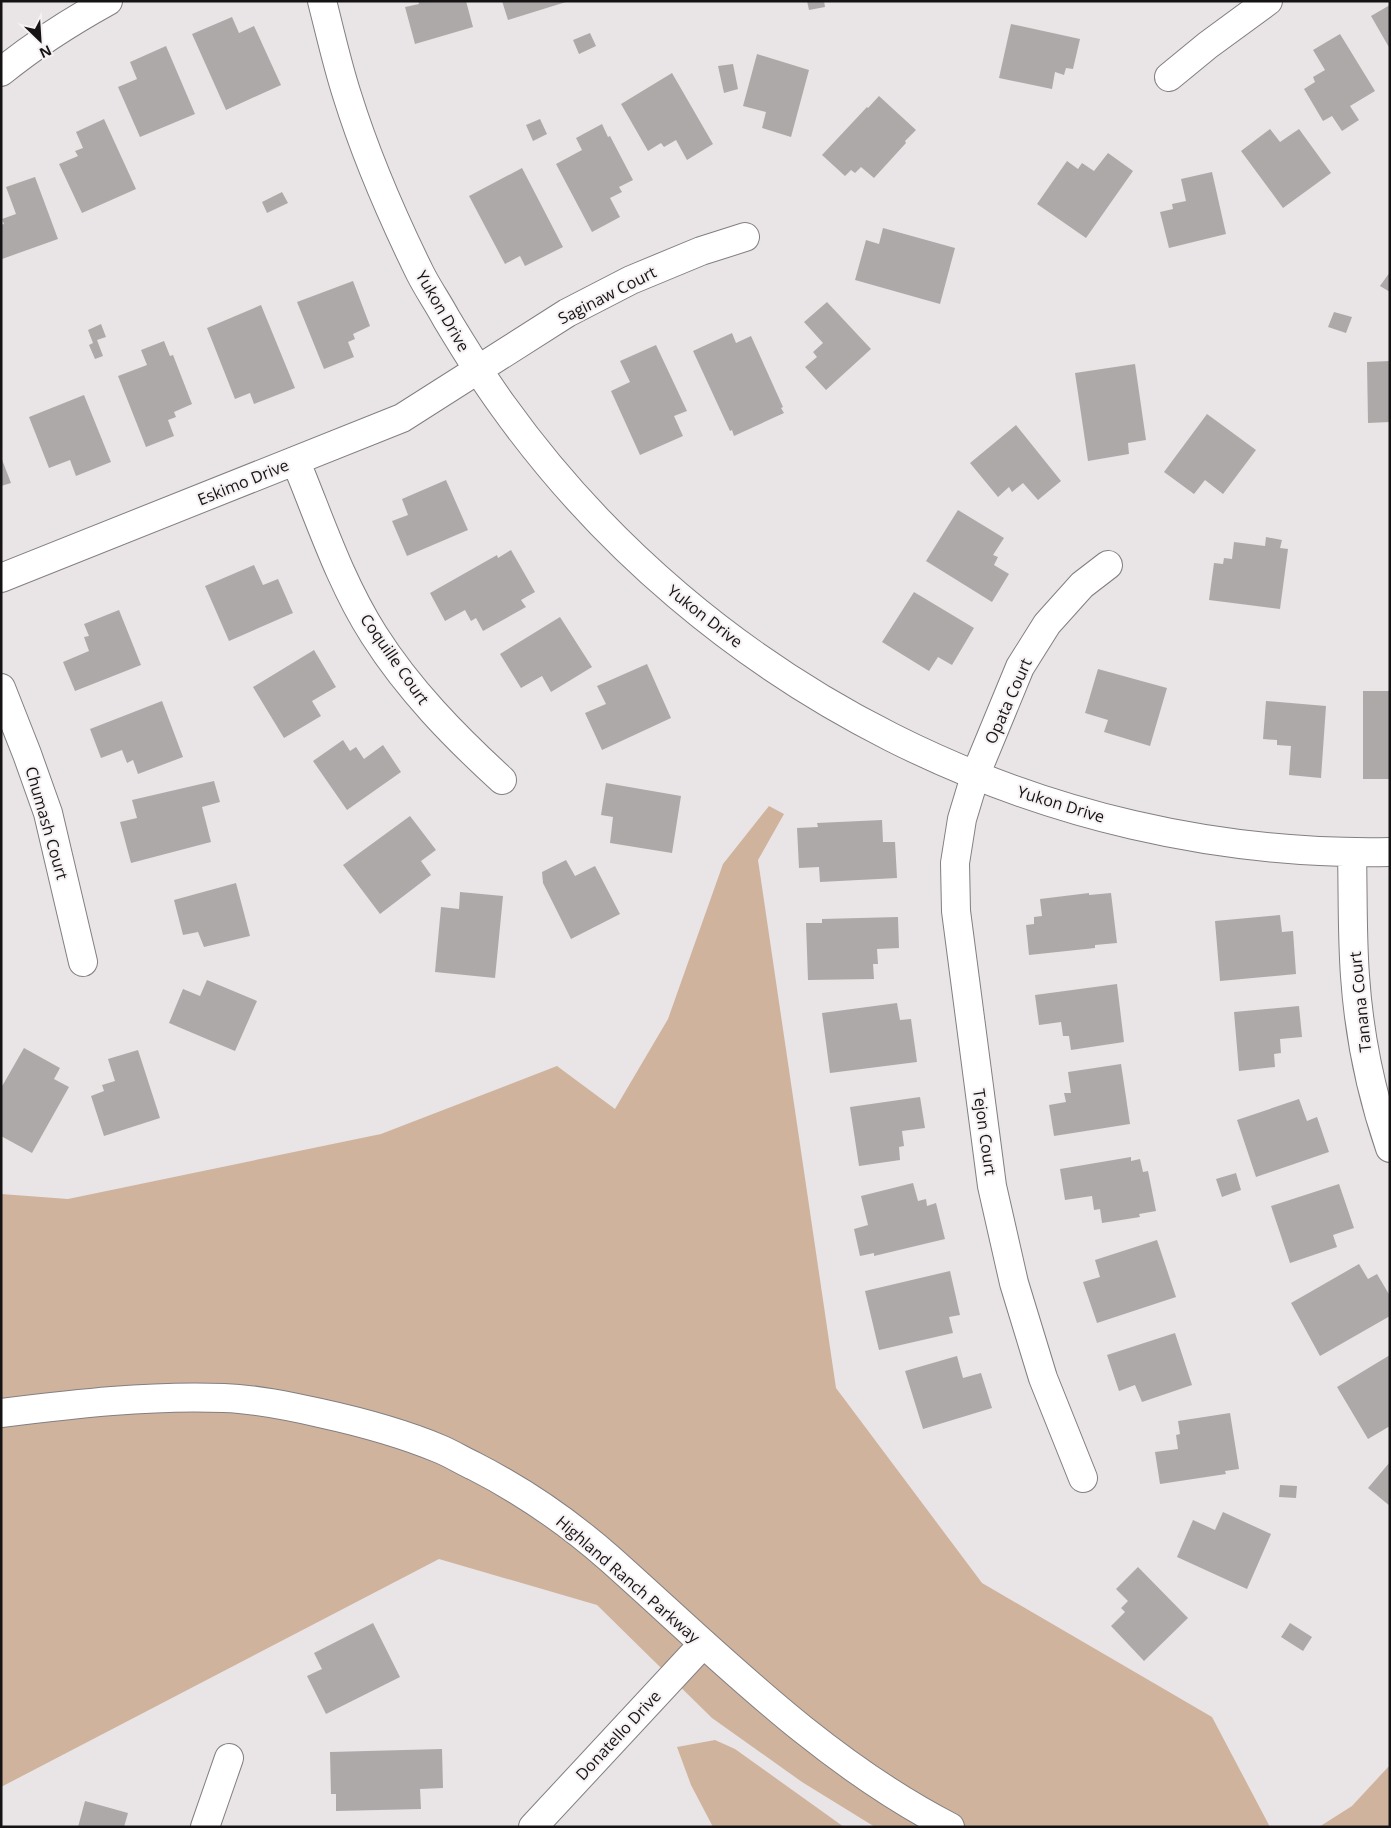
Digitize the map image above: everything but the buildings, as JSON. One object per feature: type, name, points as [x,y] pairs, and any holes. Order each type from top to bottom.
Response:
[{"type":"street","points":[[1,72],[74,19],[108,1]]},
{"type":"street","name":"Yukon Drive","points":[[322,1],[346,93],[378,181],[422,276],[477,370],[527,440],[583,506],[651,573],[724,633],[797,684],[873,729],[975,776],[1057,805],[1146,828],[1237,844],[1352,853],[1390,852]]},
{"type":"street","points":[[1169,77],[1208,45],[1268,1]]},
{"type":"street","name":"Saginaw Court","points":[[477,370],[567,313],[631,280],[701,251],[745,237]]},
{"type":"street","name":"Eskimo Drive","points":[[1,578],[296,462],[402,418],[477,370]]},
{"type":"street","name":"Coquille Court","points":[[296,462],[344,578],[374,634],[412,688],[458,740],[502,780]]},
{"type":"street","name":"Opata Court","points":[[975,776],[1020,667],[1041,633],[1082,586],[1108,565]]},
{"type":"street","name":"Chumash Court","points":[[1,688],[48,813],[83,962]]},
{"type":"street","name":"Tejon Court","points":[[975,776],[962,819],[955,863],[956,912],[992,1186],[1014,1283],[1043,1378],[1083,1478]]},
{"type":"street","name":"Tanana Court","points":[[1352,853],[1355,976],[1364,1047],[1379,1116],[1390,1148]]},
{"type":"street","name":"Highland Ranch Parkway","points":[[1,1413],[107,1401],[166,1397],[226,1398],[284,1405],[342,1418],[395,1433],[441,1449],[533,1499],[607,1556],[703,1644],[811,1735],[853,1768],[921,1812],[950,1827]]},
{"type":"street","name":"Donatello Drive","points":[[533,1827],[703,1644]]},
{"type":"street","points":[[205,1827],[229,1758]]},
{"type":"shaded area","points":[[769,806],[784,814],[758,860],[836,1388],[982,1583],[1212,1717],[1270,1827],[875,1827],[802,1782],[712,1718],[597,1605],[439,1559],[1,1787],[1,1194],[68,1199],[381,1134],[557,1066],[615,1109],[668,1019],[723,864]]},
{"type":"shaded area","points":[[715,1740],[735,1749],[844,1827],[713,1827],[691,1785],[677,1747]]},
{"type":"shaded area","points":[[1390,1765],[1390,1827],[1319,1827],[1352,1806]]}]
